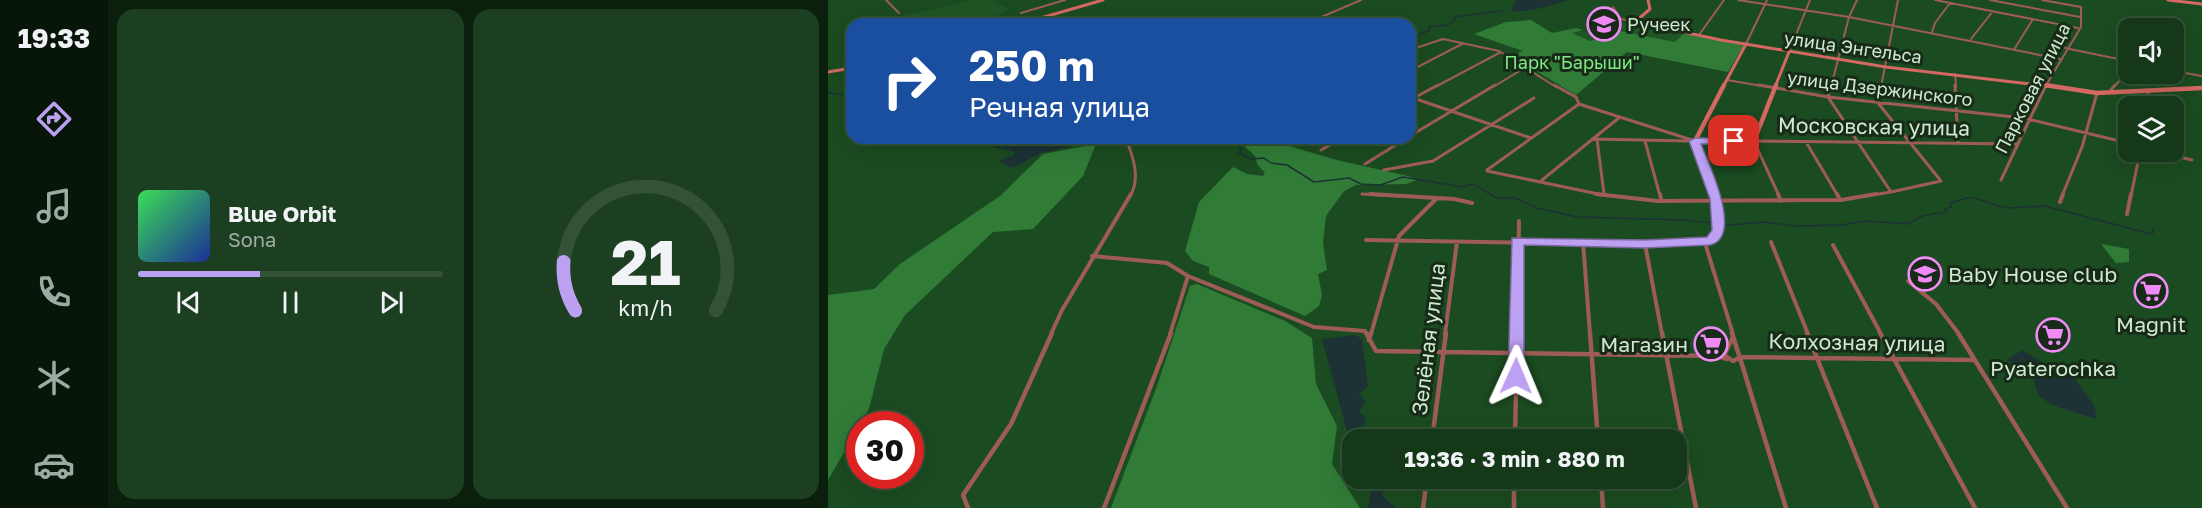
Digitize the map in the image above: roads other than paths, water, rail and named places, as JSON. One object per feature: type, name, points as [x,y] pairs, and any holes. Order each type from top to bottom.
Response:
[{"type":"street","points":[[886,0],[900,14]]},
{"type":"street","points":[[1021,13],[1065,0]]},
{"type":"street","points":[[1043,18],[1105,0]]},
{"type":"street","points":[[1319,18],[1361,0]]},
{"type":"street","points":[[1635,22],[1649,10],[1648,0]]},
{"type":"street","points":[[1699,35],[1724,0]]},
{"type":"street","points":[[1738,0],[1766,2],[1970,39],[2060,58]]},
{"type":"street","points":[[1781,201],[1754,141],[1810,0]]},
{"type":"street","points":[[1857,0],[1849,17],[1828,97],[1856,142],[1892,192]]},
{"type":"street","points":[[1579,104],[1487,171],[1628,199],[1841,200],[1941,181],[1878,103],[1898,0]]},
{"type":"street","points":[[1935,0],[2078,28]]},
{"type":"street","points":[[1990,0],[2080,17]]},
{"type":"street","name":"Парковая улица","points":[[2001,180],[2065,48],[2081,27],[2081,7],[2042,0]]},
{"type":"street","points":[[2168,0],[2202,4]]},
{"type":"street","points":[[1366,240],[1645,244],[1705,243],[1714,238],[1718,228],[1716,199],[1695,141],[1766,2]]},
{"type":"street","points":[[1932,33],[1935,23],[1950,3]]},
{"type":"street","name":"улица Энгельса","points":[[1613,7],[1622,19],[1789,52],[1886,68],[1955,74],[2097,93]]},
{"type":"street","points":[[1970,39],[1993,11]]},
{"type":"street","points":[[2015,48],[2032,19]]},
{"type":"street","points":[[1416,48],[1443,39],[1501,51],[1566,93],[1576,97],[1579,104]]},
{"type":"street","points":[[1416,68],[1462,44]]},
{"type":"street","points":[[2065,48],[2118,59]]},
{"type":"street","points":[[1416,95],[1501,51]]},
{"type":"street","points":[[1416,133],[1526,67]]},
{"type":"street","points":[[830,71],[846,68]]},
{"type":"street","points":[[2184,72],[2202,76]]},
{"type":"street","points":[[1955,74],[1958,143]]},
{"type":"street","name":"улица Дзержинского","points":[[1726,80],[1828,97],[2031,120],[2118,141]]},
{"type":"street","points":[[2114,93],[2111,90],[2118,82]]},
{"type":"street","points":[[2060,202],[2086,133],[2097,93],[2202,88]]},
{"type":"street","points":[[2148,91],[2149,96]]},
{"type":"street","points":[[1384,170],[1433,161],[1534,98]]},
{"type":"street","points":[[1416,100],[1531,138]]},
{"type":"street","points":[[1579,104],[1695,141]]},
{"type":"street","points":[[1541,180],[1595,139],[1620,116]]},
{"type":"street","points":[[1595,139],[1695,141]]},
{"type":"street","points":[[1595,139],[1604,194]]},
{"type":"street","points":[[1645,141],[1661,199]]},
{"type":"street","name":"Московская улица","points":[[1695,141],[2017,144]]},
{"type":"street","points":[[1806,142],[1841,200]]},
{"type":"street","points":[[968,508],[963,495],[1011,424],[1062,310],[1092,256],[1134,190],[1137,177],[1134,157],[1128,144]]},
{"type":"street","points":[[1321,150],[1332,144]]},
{"type":"street","points":[[1365,164],[1398,144]]},
{"type":"street","points":[[2184,158],[2192,160]]},
{"type":"street","points":[[2127,214],[2138,162]]},
{"type":"street","points":[[1362,194],[1454,199],[1472,203]]},
{"type":"street","points":[[1369,340],[1398,239],[1436,199]]},
{"type":"street","points":[[1515,429],[1519,221]]},
{"type":"street","name":"Зелёная улица","points":[[1434,429],[1457,242]]},
{"type":"street","points":[[1583,242],[1597,429]]},
{"type":"street","points":[[1771,242],[1877,508]]},
{"type":"street","points":[[1705,243],[1786,508]]},
{"type":"street","points":[[1645,244],[1696,508]]},
{"type":"street","points":[[1833,245],[1976,508]]},
{"type":"street","points":[[1092,256],[1167,263],[1188,276],[1314,327],[1365,331],[1376,351],[1718,356],[1727,359],[1739,357]]},
{"type":"street","points":[[1104,508],[1164,354],[1188,276]]},
{"type":"street","points":[[1908,281],[1944,313],[2067,508]]},
{"type":"street","points":[[1727,359],[1726,352],[1733,337]]},
{"type":"street","points":[[1718,356],[1726,352],[1739,357]]},
{"type":"street","name":"Колхозная улица","points":[[1739,357],[1974,360]]},
{"type":"street","points":[[1423,508],[1426,489]]},
{"type":"street","points":[[1514,489],[1514,508]]},
{"type":"street","points":[[1602,489],[1603,508]]},
{"type":"water","points":[[1513,0],[1569,0],[1526,11],[1512,11],[1511,7],[1515,5],[1512,4],[1519,1]]},
{"type":"water","points":[[981,144],[1082,144],[1041,153],[1013,168],[1003,164],[1000,160],[1014,155],[1015,152]]},
{"type":"water","points":[[1355,335],[1362,339],[1368,386],[1359,394],[1366,402],[1359,411],[1366,419],[1361,429],[1346,429],[1322,339]]},
{"type":"water","points":[[2022,350],[2047,365],[2070,372],[2095,407],[2096,419],[2052,405],[2038,395],[2033,375],[2007,360]]},
{"type":"water","points":[[1372,489],[1384,489],[1382,496],[1396,508],[1368,508]]},
{"type":"waterway","points":[[1416,35],[1429,31],[1429,27],[1448,25],[1455,20],[1454,17],[1502,11]]},
{"type":"waterway","points":[[828,93],[846,95]]},
{"type":"waterway","points":[[1238,144],[1241,149],[1239,153],[1251,159],[1264,158],[1271,163],[1287,165],[1314,182],[1349,178],[1361,184],[1380,185],[1403,177],[1462,187],[1473,184],[1497,198],[1515,198],[1537,208],[1577,217],[1685,220],[1731,225],[1764,222],[1795,226],[1840,225],[1866,221],[1908,224],[1922,216],[1946,212],[1945,209],[1951,207],[1950,203],[1971,197],[2006,208],[2044,206],[2152,234],[2154,227]]},
{"type":"place","name":"Ручеек","points":[[1604,24]]},
{"type":"place","name":"Baby House club","points":[[1925,274]]},
{"type":"place","name":"Magnit","points":[[2151,291]]},
{"type":"place","name":"Pyaterochka","points":[[2053,335]]},
{"type":"place","name":"Магазин","points":[[1711,344]]},
{"type":"park label","name":"Парк \"Барыши\"","points":[[1572,62]]}]
